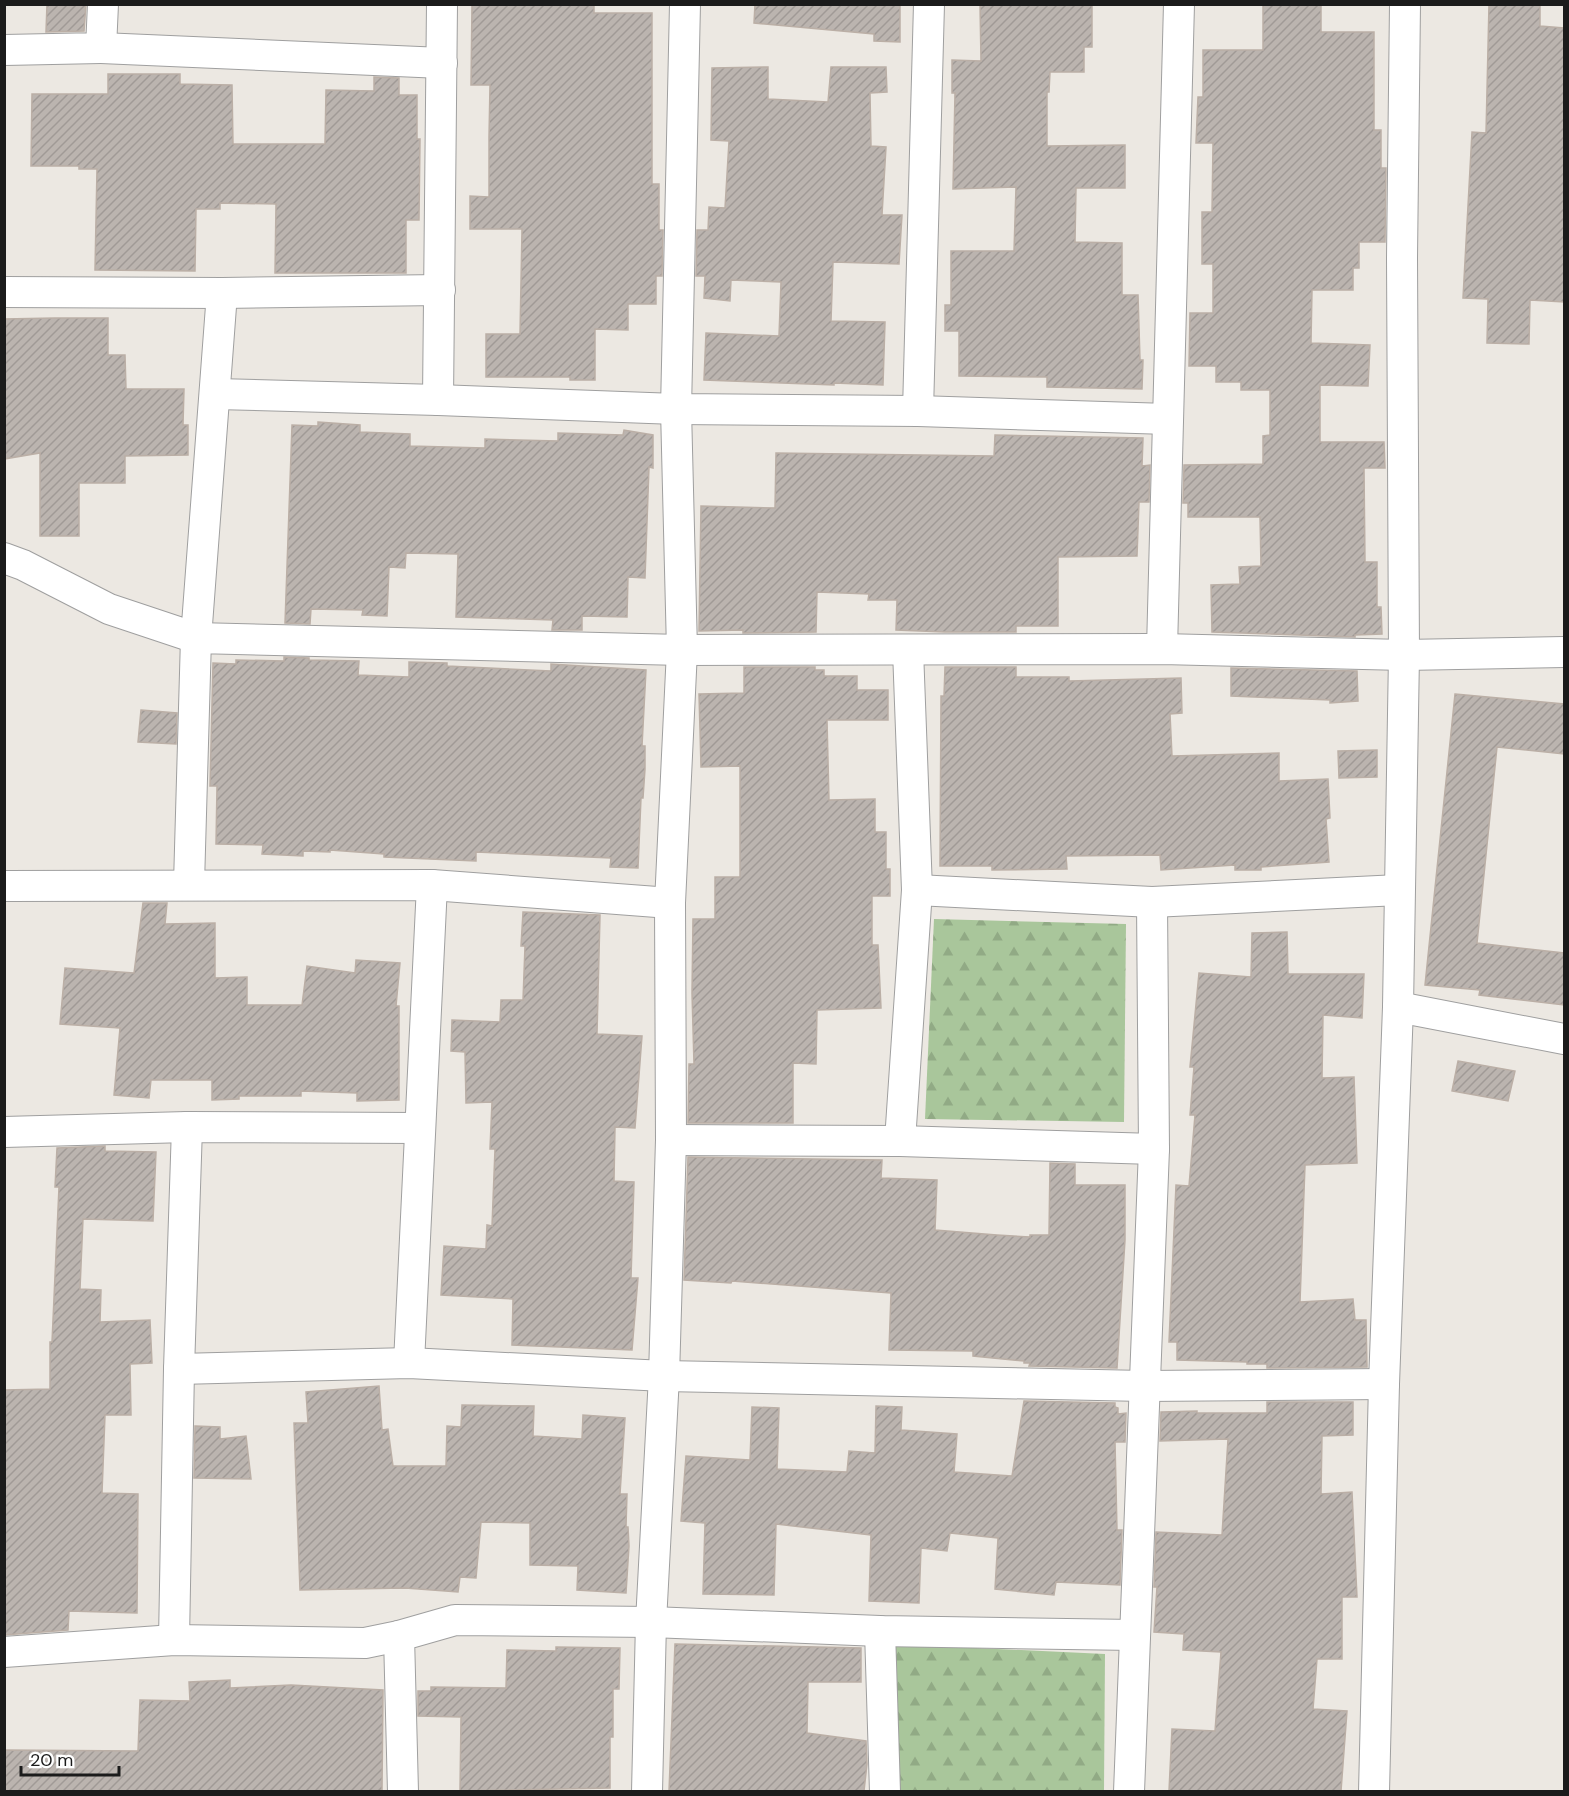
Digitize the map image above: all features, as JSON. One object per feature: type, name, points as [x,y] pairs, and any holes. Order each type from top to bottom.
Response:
[{"type":"street","points":[[101,48],[103,4]]},
{"type":"street","points":[[438,400],[442,4]]},
{"type":"street","points":[[647,1791],[651,1623],[664,1376],[671,1140],[670,903],[682,650],[676,409],[685,4]]},
{"type":"street","points":[[918,411],[929,4]]},
{"type":"street","points":[[1162,649],[1179,4]]},
{"type":"street","points":[[1374,1791],[1384,1384],[1398,1007],[1404,655],[1402,258],[1406,4]]},
{"type":"street","points":[[4,50],[101,48],[442,63]]},
{"type":"street","points":[[4,292],[222,293],[440,290]]},
{"type":"street","points":[[189,884],[196,638],[222,293]]},
{"type":"street","points":[[216,394],[676,409],[918,411],[1168,419]]},
{"type":"street","points":[[4,558],[23,565],[109,609],[196,638],[682,650],[1162,649],[1404,655],[1564,652]]},
{"type":"street","points":[[900,1141],[917,890],[908,650]]},
{"type":"street","points":[[4,886],[432,885],[670,903]]},
{"type":"street","points":[[409,1363],[432,885]]},
{"type":"street","points":[[917,890],[1152,902],[1399,890]]},
{"type":"street","points":[[1129,1791],[1154,1149],[1152,902]]},
{"type":"street","points":[[1398,1007],[1564,1040]]},
{"type":"street","points":[[4,1132],[187,1127],[419,1128]]},
{"type":"street","points":[[174,1640],[179,1369],[187,1127]]},
{"type":"street","points":[[671,1140],[900,1141],[1154,1149]]},
{"type":"street","points":[[179,1369],[409,1363],[664,1376],[1144,1386],[1384,1384]]},
{"type":"street","points":[[4,1652],[174,1640],[365,1643],[454,1620],[1135,1635]]},
{"type":"street","points":[[880,1631],[885,1791]]},
{"type":"street","points":[[399,1636],[403,1791]]},
{"type":"green space","points":[[934,919],[1126,924],[1124,1122],[925,1119]]},
{"type":"green space","points":[[892,1644],[1105,1654],[1104,1791],[895,1791]]},
{"type":"building","points":[[47,4],[86,4],[84,31],[46,32]]},
{"type":"building","points":[[472,4],[594,4],[594,13],[652,13],[652,184],[659,184],[659,230],[663,230],[662,276],[656,276],[656,304],[628,304],[628,330],[595,329],[595,380],[570,380],[570,377],[486,377],[486,334],[520,334],[522,229],[470,229],[470,196],[489,197],[490,85],[471,85]]},
{"type":"building","points":[[755,4],[900,4],[900,42],[874,41],[874,34],[754,23]]},
{"type":"building","points":[[980,4],[1092,4],[1092,47],[1084,47],[1084,72],[1050,72],[1049,92],[1047,92],[1047,146],[1125,145],[1125,188],[1076,188],[1075,242],[1122,243],[1122,295],[1138,295],[1140,360],[1143,360],[1142,389],[1047,387],[1047,377],[959,376],[959,331],[945,331],[945,305],[951,305],[951,251],[1014,251],[1016,187],[953,189],[955,93],[952,93],[952,60],[981,61]]},
{"type":"building","points":[[1263,4],[1321,4],[1321,32],[1374,32],[1374,130],[1381,130],[1381,168],[1386,168],[1385,242],[1359,242],[1359,268],[1353,268],[1353,290],[1312,290],[1311,343],[1370,345],[1368,386],[1320,385],[1320,442],[1384,442],[1385,468],[1364,468],[1365,562],[1377,562],[1377,607],[1381,607],[1382,634],[1355,635],[1355,637],[1212,632],[1211,585],[1240,584],[1239,567],[1261,566],[1260,517],[1188,517],[1188,503],[1183,503],[1184,465],[1263,464],[1263,436],[1270,435],[1270,390],[1241,390],[1241,382],[1216,382],[1216,366],[1189,366],[1190,313],[1213,313],[1213,264],[1202,264],[1202,212],[1212,212],[1213,143],[1196,143],[1198,97],[1203,97],[1203,50],[1263,50]]},
{"type":"building","points":[[1489,4],[1540,4],[1540,26],[1564,28],[1564,302],[1530,300],[1529,344],[1487,343],[1488,299],[1463,298],[1472,132],[1486,133]]},
{"type":"building","points":[[768,67],[768,99],[828,102],[831,67],[886,67],[887,92],[870,93],[871,146],[886,147],[882,215],[902,215],[899,264],[833,262],[831,321],[885,322],[883,385],[704,380],[706,333],[779,336],[781,282],[731,280],[730,301],[704,298],[705,276],[696,276],[697,230],[708,230],[709,207],[725,208],[729,141],[711,140],[712,68]]},
{"type":"building","points":[[108,74],[180,74],[180,84],[232,85],[233,144],[325,144],[326,90],[374,91],[374,77],[399,78],[399,95],[417,95],[417,139],[420,139],[419,220],[406,220],[406,273],[275,273],[276,204],[220,203],[220,209],[196,209],[195,271],[95,270],[97,169],[79,169],[79,166],[31,166],[32,94],[108,94]]},
{"type":"building","points":[[108,318],[108,355],[125,355],[126,389],[184,389],[183,425],[188,425],[188,455],[125,456],[125,483],[79,483],[79,536],[40,536],[40,453],[4,459],[4,319]]},
{"type":"building","points":[[318,422],[360,425],[360,432],[410,434],[410,446],[485,448],[485,439],[558,441],[558,433],[623,435],[624,430],[653,435],[653,468],[649,467],[645,578],[628,577],[627,617],[582,616],[582,630],[552,630],[553,620],[456,617],[458,554],[406,553],[405,568],[389,567],[387,616],[362,615],[363,610],[311,609],[310,624],[285,623],[292,425],[318,426]]},
{"type":"building","points":[[995,435],[1143,438],[1142,466],[1150,465],[1149,502],[1139,502],[1137,556],[1058,557],[1058,626],[1016,626],[1016,632],[896,630],[897,600],[868,600],[869,594],[817,592],[816,632],[699,631],[701,506],[775,508],[776,453],[994,456]]},
{"type":"building","points":[[284,657],[359,661],[358,675],[409,677],[409,662],[551,671],[551,664],[646,670],[642,746],[645,746],[645,769],[643,798],[641,798],[638,868],[610,867],[611,858],[476,852],[476,861],[384,857],[384,854],[330,850],[330,852],[303,851],[303,856],[262,854],[263,845],[216,844],[217,786],[210,786],[213,663],[236,664],[236,660],[284,661]]},
{"type":"building","points":[[744,667],[815,667],[815,670],[824,670],[824,676],[857,676],[857,690],[888,690],[888,720],[827,720],[829,800],[875,799],[875,832],[886,832],[886,869],[890,869],[890,896],[872,896],[872,945],[878,945],[881,1008],[817,1010],[816,1064],[793,1063],[793,1123],[688,1123],[689,1064],[694,1064],[693,919],[715,919],[715,877],[740,877],[740,766],[701,767],[699,694],[744,693]]},
{"type":"building","points":[[945,667],[1016,667],[1016,677],[1069,677],[1069,681],[1181,678],[1182,713],[1170,714],[1172,756],[1279,753],[1279,781],[1328,779],[1330,818],[1326,819],[1329,862],[1261,867],[1261,870],[1235,870],[1235,865],[1161,870],[1160,855],[1066,856],[1067,869],[992,870],[992,866],[940,866],[941,696],[944,696]]},
{"type":"building","points":[[1231,668],[1357,671],[1358,701],[1330,703],[1330,700],[1231,696]]},
{"type":"building","points":[[1455,694],[1564,704],[1564,754],[1497,747],[1477,943],[1564,953],[1564,1005],[1479,995],[1480,990],[1425,985]]},
{"type":"building","points":[[141,710],[177,713],[176,744],[138,742]]},
{"type":"building","points":[[1377,750],[1377,777],[1339,778],[1338,751]]},
{"type":"building","points":[[143,903],[167,903],[165,924],[215,923],[215,978],[247,977],[247,1005],[302,1005],[307,966],[355,973],[356,960],[400,963],[396,1006],[399,1006],[399,1100],[357,1101],[357,1093],[301,1091],[301,1096],[239,1096],[239,1099],[212,1100],[212,1080],[151,1080],[149,1098],[114,1095],[120,1028],[60,1024],[65,968],[134,973]]},
{"type":"building","points":[[523,912],[600,915],[597,1034],[642,1036],[635,1128],[615,1127],[614,1181],[634,1182],[631,1278],[638,1278],[632,1350],[512,1345],[513,1299],[441,1295],[444,1246],[486,1249],[487,1225],[492,1226],[495,1149],[490,1149],[492,1102],[466,1103],[465,1052],[451,1051],[452,1020],[500,1022],[501,1000],[523,1000],[525,946],[521,946]]},
{"type":"building","points":[[1287,932],[1288,974],[1364,974],[1362,1018],[1323,1015],[1322,1078],[1354,1077],[1357,1163],[1305,1165],[1300,1302],[1353,1299],[1355,1320],[1366,1320],[1367,1367],[1267,1368],[1267,1364],[1247,1364],[1247,1362],[1177,1360],[1177,1342],[1169,1342],[1176,1185],[1189,1186],[1195,1115],[1190,1115],[1194,1067],[1190,1067],[1199,973],[1251,977],[1252,933]]},
{"type":"building","points":[[1458,1061],[1515,1071],[1508,1101],[1452,1091]]},
{"type":"building","points":[[105,1146],[105,1151],[156,1152],[153,1221],[83,1219],[80,1289],[101,1290],[100,1322],[150,1320],[152,1363],[130,1364],[131,1415],[105,1415],[102,1493],[138,1494],[137,1613],[69,1611],[68,1630],[4,1635],[4,1390],[50,1389],[50,1342],[52,1342],[59,1187],[55,1187],[57,1148]]},
{"type":"building","points":[[688,1157],[882,1160],[881,1178],[937,1180],[935,1230],[997,1235],[1030,1237],[1030,1235],[1049,1235],[1050,1163],[1075,1164],[1075,1185],[1125,1185],[1125,1240],[1117,1368],[1029,1366],[1030,1363],[1024,1363],[1024,1361],[973,1356],[973,1351],[889,1350],[891,1293],[732,1281],[731,1283],[684,1280]]},
{"type":"building","points":[[379,1386],[382,1430],[388,1429],[393,1466],[446,1466],[447,1426],[461,1427],[462,1405],[534,1406],[533,1436],[582,1439],[583,1415],[625,1418],[620,1494],[627,1494],[626,1527],[628,1527],[629,1546],[626,1593],[577,1590],[578,1566],[530,1565],[530,1523],[481,1522],[476,1578],[460,1577],[458,1592],[405,1588],[300,1590],[294,1423],[308,1423],[306,1392]]},
{"type":"building","points":[[1024,1401],[1115,1403],[1118,1414],[1126,1413],[1125,1442],[1115,1442],[1117,1530],[1122,1530],[1120,1585],[1056,1582],[1054,1595],[995,1589],[998,1538],[950,1533],[947,1551],[921,1548],[919,1603],[869,1601],[871,1535],[776,1524],[774,1595],[703,1594],[705,1523],[681,1521],[686,1456],[750,1460],[752,1407],[779,1408],[777,1469],[847,1472],[849,1451],[875,1453],[876,1406],[902,1407],[901,1430],[957,1434],[954,1472],[1012,1476]]},
{"type":"building","points":[[1267,1402],[1353,1402],[1353,1435],[1322,1436],[1321,1494],[1352,1492],[1357,1597],[1342,1597],[1342,1659],[1317,1659],[1313,1709],[1347,1711],[1341,1791],[1169,1791],[1172,1729],[1215,1731],[1221,1652],[1183,1650],[1184,1634],[1154,1632],[1157,1587],[1154,1587],[1156,1532],[1222,1535],[1228,1439],[1160,1441],[1161,1412],[1267,1413]]},
{"type":"building","points":[[195,1426],[220,1427],[220,1439],[246,1436],[251,1479],[194,1478]]},
{"type":"building","points":[[675,1644],[861,1648],[861,1682],[808,1682],[807,1733],[866,1741],[867,1764],[864,1791],[669,1791]]},
{"type":"building","points":[[556,1647],[620,1648],[619,1689],[613,1689],[610,1788],[460,1791],[461,1717],[418,1716],[418,1691],[431,1691],[431,1687],[506,1688],[507,1650],[556,1651]]},
{"type":"building","points":[[230,1680],[230,1688],[291,1685],[383,1690],[382,1791],[4,1791],[4,1750],[138,1751],[140,1700],[190,1701],[189,1682]]}]
